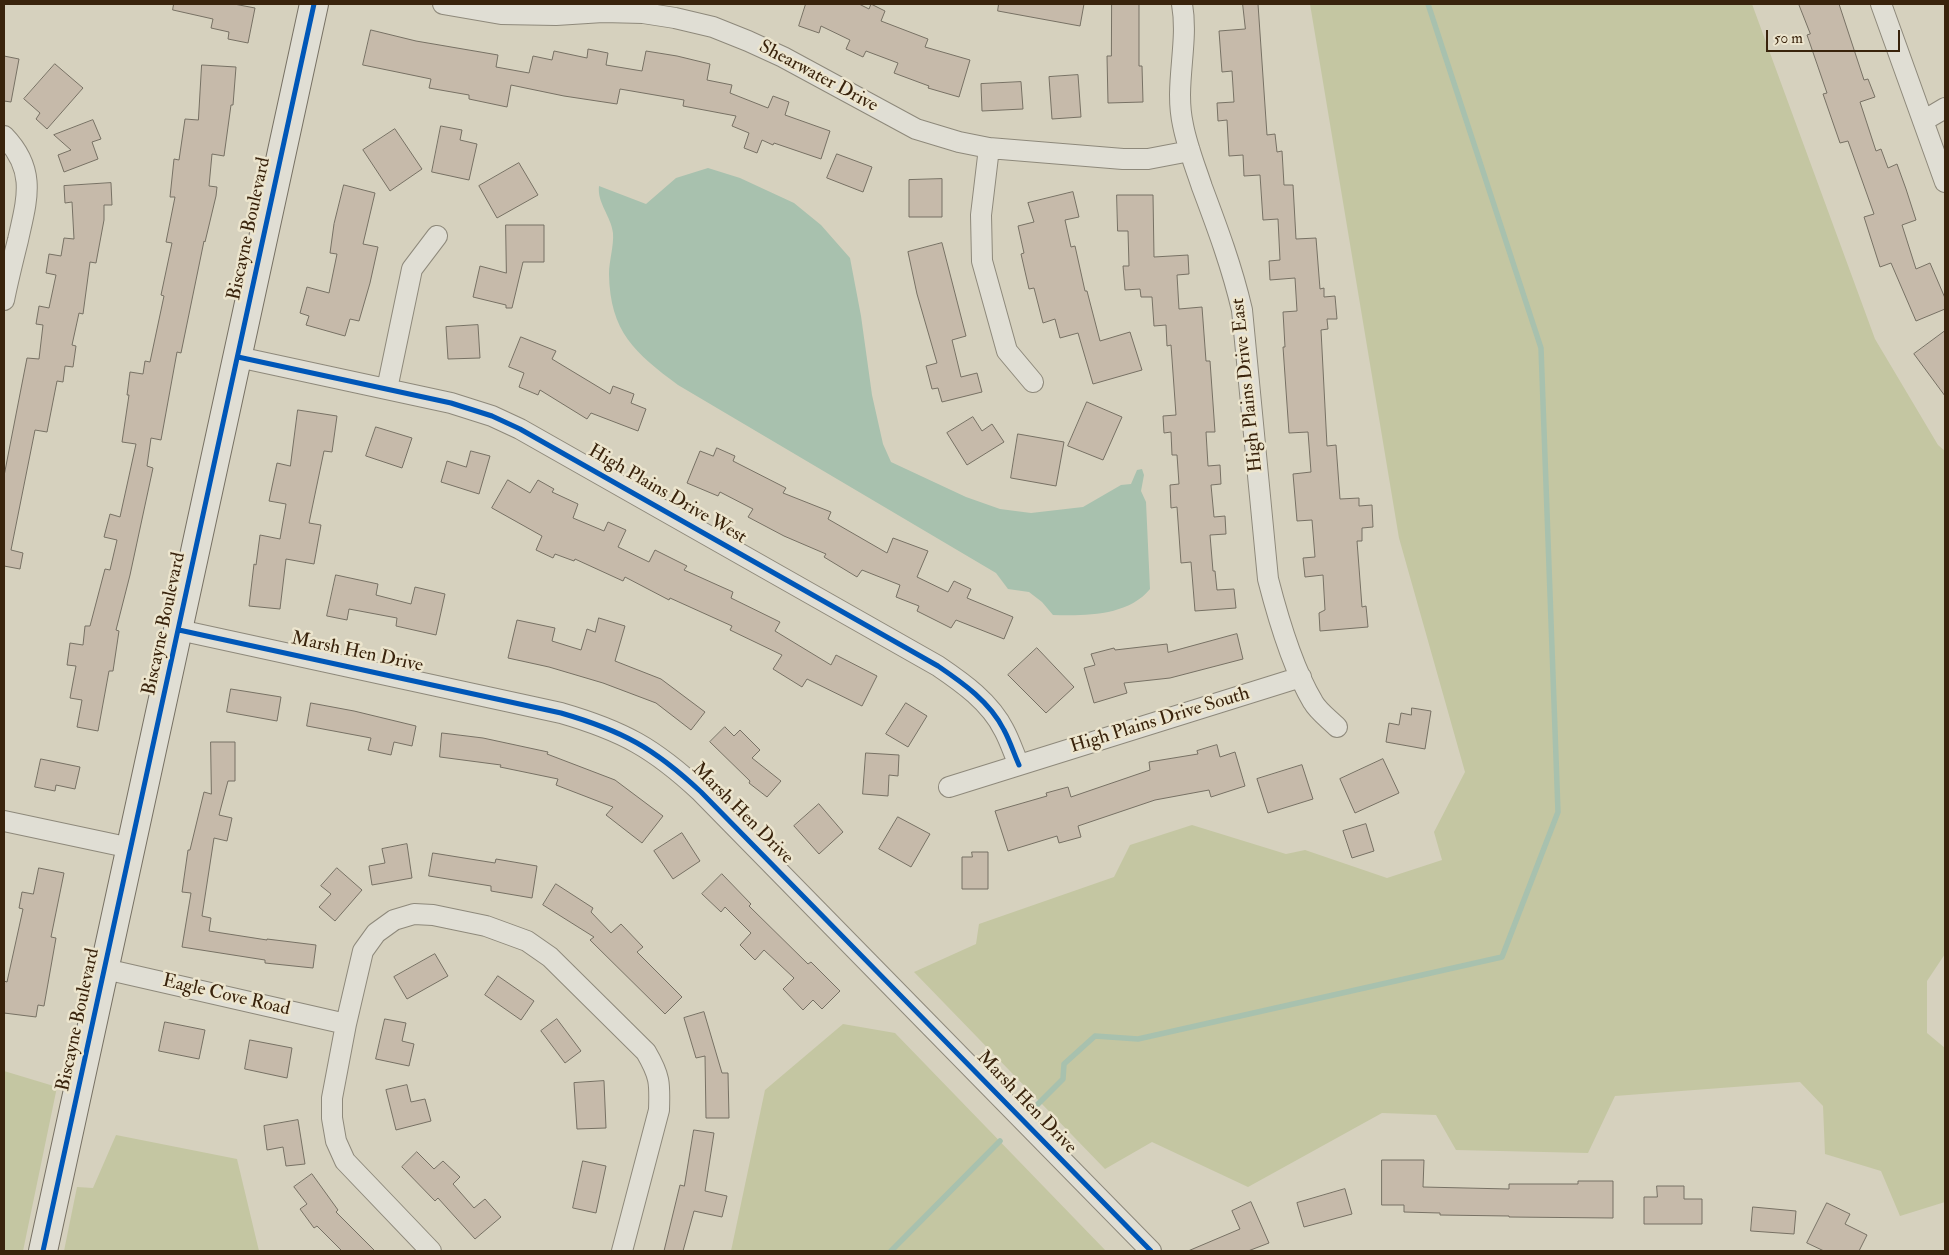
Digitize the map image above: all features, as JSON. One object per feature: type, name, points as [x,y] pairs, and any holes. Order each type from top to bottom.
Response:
[{"type":"street","name":"Biscayne Boulevard","points":[[44,1251],[314,4]]},
{"type":"street","name":"Shearwater Drive","points":[[443,4],[468,6],[501,14],[556,15],[676,11],[748,40],[916,128],[959,142],[990,148],[1123,159],[1148,159],[1190,151]]},
{"type":"street","name":"High Plains Drive East","points":[[1182,4],[1184,16],[1180,103],[1182,124],[1235,280],[1242,310],[1268,579],[1277,612],[1301,677],[1314,704],[1337,727]]},
{"type":"street","points":[[1881,4],[1945,182]]},
{"type":"street","points":[[1924,121],[1945,108]]},
{"type":"street","points":[[4,136],[19,154],[26,174],[28,198],[4,300]]},
{"type":"street","points":[[990,148],[981,215],[982,261],[1007,351],[1034,382]]},
{"type":"street","points":[[387,389],[412,269],[437,236]]},
{"type":"street","name":"High Plains Drive West","points":[[238,358],[451,403],[492,416],[520,429],[938,666],[964,684],[988,707],[1003,729],[1018,766]]},
{"type":"street","name":"Marsh Hen Drive","points":[[179,630],[561,713],[605,726],[626,735],[651,750],[678,770],[701,792],[1151,1251]]},
{"type":"street","name":"High Plains Drive South","points":[[949,787],[1301,677]]},
{"type":"street","points":[[4,821],[131,848]]},
{"type":"street","points":[[431,1251],[345,1161],[336,1140],[332,1118],[332,1098],[346,1024],[364,952],[376,933],[394,920],[414,914],[433,915],[486,926],[527,941],[550,957],[646,1052],[657,1071],[660,1087],[659,1110],[622,1251]]},
{"type":"street","name":"Eagle Cove Road","points":[[105,969],[346,1024]]},
{"type":"shaded area","points":[[1310,4],[1752,4],[1875,339],[1938,445],[1945,451],[1945,954],[1927,981],[1927,1033],[1945,1048],[1945,1202],[1900,1216],[1881,1171],[1825,1154],[1823,1106],[1800,1082],[1615,1096],[1588,1153],[1456,1150],[1436,1115],[1382,1113],[1248,1187],[1152,1142],[1105,1169],[914,972],[976,944],[979,924],[1114,877],[1130,845],[1192,825],[1286,854],[1305,850],[1387,878],[1442,860],[1434,832],[1465,772],[1399,538]]},
{"type":"shaded area","points":[[708,168],[740,178],[794,203],[821,225],[850,258],[861,316],[872,395],[883,444],[891,462],[966,497],[1000,509],[1031,513],[1083,507],[1121,485],[1131,484],[1137,470],[1142,469],[1144,475],[1141,491],[1146,502],[1150,589],[1130,605],[1118,609],[1092,614],[1053,615],[1042,602],[1029,592],[1008,589],[996,573],[678,385],[649,362],[628,339],[614,311],[610,294],[609,274],[613,233],[600,198],[599,186],[646,204],[676,178]]},
{"type":"shaded area","points":[[843,1024],[895,1033],[1106,1251],[731,1251],[765,1090]]},
{"type":"shaded area","points":[[4,1071],[57,1087],[23,1251],[4,1251]]},
{"type":"shaded area","points":[[116,1135],[237,1159],[259,1251],[64,1251],[77,1187],[93,1188]]},
{"type":"building","points":[[174,4],[234,4],[255,8],[248,43],[228,39],[229,32],[211,28],[213,19],[173,10]]},
{"type":"building","points":[[806,4],[859,4],[869,9],[871,4],[885,11],[881,21],[928,39],[925,47],[970,60],[959,97],[928,88],[929,86],[894,73],[898,63],[866,51],[863,57],[846,49],[850,40],[821,26],[819,33],[799,26]]},
{"type":"building","points":[[999,4],[1084,4],[1080,26],[998,11]]},
{"type":"building","points":[[1112,4],[1139,4],[1139,66],[1142,66],[1143,102],[1108,103],[1107,56],[1111,56]]},
{"type":"building","points":[[1243,4],[1258,4],[1267,135],[1275,134],[1277,152],[1282,151],[1284,185],[1293,185],[1296,239],[1316,238],[1320,289],[1324,288],[1324,297],[1335,296],[1337,319],[1327,319],[1328,329],[1321,330],[1327,446],[1336,445],[1340,499],[1359,498],[1359,506],[1372,505],[1373,527],[1362,528],[1362,541],[1357,541],[1362,607],[1366,606],[1368,627],[1320,631],[1319,613],[1325,610],[1323,575],[1305,577],[1303,558],[1315,557],[1312,520],[1297,521],[1293,474],[1311,472],[1308,432],[1289,433],[1283,347],[1285,347],[1283,312],[1297,311],[1295,278],[1270,280],[1269,261],[1280,260],[1278,219],[1263,220],[1260,175],[1244,176],[1243,155],[1229,156],[1227,120],[1218,121],[1217,103],[1234,102],[1232,71],[1222,72],[1219,31],[1245,29]]},
{"type":"building","points":[[1799,4],[1839,4],[1864,80],[1868,79],[1875,97],[1860,102],[1876,151],[1881,149],[1888,168],[1897,164],[1916,220],[1902,225],[1916,269],[1930,263],[1945,298],[1945,309],[1916,321],[1891,263],[1880,267],[1864,217],[1874,214],[1848,141],[1840,143],[1823,94],[1827,93],[1807,35],[1810,34]]},
{"type":"building","points":[[371,30],[416,41],[498,55],[496,67],[529,73],[533,56],[552,60],[554,51],[587,58],[588,49],[608,53],[606,65],[642,71],[646,51],[677,56],[710,64],[707,80],[732,85],[730,93],[768,108],[773,96],[789,102],[785,115],[830,131],[821,159],[762,140],[757,153],[744,148],[749,133],[732,126],[736,116],[683,106],[684,100],[620,89],[617,104],[511,85],[507,107],[469,99],[469,95],[429,88],[431,79],[363,65]]},
{"type":"building","points":[[4,56],[19,59],[11,102],[4,101]]},
{"type":"building","points":[[55,64],[83,88],[47,129],[36,119],[40,113],[24,99]]},
{"type":"building","points":[[202,65],[236,67],[233,105],[231,105],[224,156],[212,154],[209,186],[217,187],[216,196],[204,241],[181,353],[177,352],[161,440],[151,438],[147,466],[153,468],[116,630],[119,631],[113,671],[109,671],[98,731],[77,727],[82,700],[70,698],[76,666],[67,665],[70,643],[83,645],[85,626],[90,626],[105,569],[110,570],[117,540],[104,537],[110,514],[120,517],[136,444],[122,442],[129,395],[127,395],[130,372],[143,374],[145,361],[150,362],[164,296],[161,295],[172,243],[166,242],[175,197],[170,197],[174,159],[179,160],[185,119],[198,120]]},
{"type":"building","points":[[1078,75],[1081,117],[1052,119],[1049,77]]},
{"type":"building","points":[[1021,82],[1023,109],[982,111],[981,84]]},
{"type":"building","points":[[93,120],[101,139],[92,142],[98,159],[64,172],[58,155],[71,150],[54,135]]},
{"type":"building","points":[[441,126],[462,130],[460,140],[477,144],[469,180],[432,172]]},
{"type":"building","points":[[395,129],[422,169],[390,191],[363,150]]},
{"type":"building","points":[[837,154],[872,167],[863,192],[827,178]]},
{"type":"building","points":[[519,163],[538,195],[497,218],[479,186]]},
{"type":"building","points":[[942,179],[942,217],[909,217],[909,180]]},
{"type":"building","points":[[111,183],[112,205],[104,205],[104,220],[96,263],[90,262],[83,314],[79,313],[72,345],[76,346],[73,367],[65,366],[63,382],[57,381],[47,432],[35,430],[11,550],[23,553],[20,569],[4,566],[4,476],[27,358],[39,359],[43,325],[36,324],[39,306],[49,308],[56,275],[46,273],[49,254],[61,256],[64,238],[74,239],[72,202],[65,203],[64,186]]},
{"type":"building","points":[[344,185],[375,193],[363,244],[378,247],[359,321],[350,319],[345,336],[306,325],[309,316],[300,313],[307,287],[329,293],[337,254],[330,253],[334,224]]},
{"type":"building","points":[[1073,192],[1079,217],[1065,220],[1071,247],[1075,246],[1085,291],[1087,291],[1100,341],[1130,332],[1142,370],[1093,384],[1078,333],[1060,338],[1055,319],[1043,323],[1034,288],[1029,289],[1021,254],[1024,253],[1018,226],[1034,222],[1028,203]]},
{"type":"building","points":[[1117,195],[1153,195],[1154,257],[1188,255],[1189,274],[1177,275],[1179,309],[1202,307],[1206,361],[1210,361],[1215,432],[1206,432],[1208,466],[1220,465],[1221,484],[1211,485],[1214,517],[1225,516],[1226,534],[1210,535],[1213,571],[1215,571],[1217,590],[1234,589],[1236,608],[1195,611],[1191,562],[1181,563],[1177,507],[1171,508],[1170,485],[1179,484],[1177,455],[1172,455],[1171,432],[1164,433],[1163,416],[1176,415],[1171,345],[1167,346],[1166,325],[1154,326],[1152,297],[1141,297],[1140,289],[1125,290],[1123,266],[1129,266],[1128,231],[1118,231]]},
{"type":"building","points":[[506,225],[544,225],[544,262],[523,262],[512,308],[506,308],[506,305],[473,297],[480,266],[506,273]]},
{"type":"building","points":[[942,243],[966,336],[952,340],[961,377],[977,373],[982,392],[942,402],[938,388],[932,389],[926,366],[937,363],[917,294],[908,252]]},
{"type":"building","points":[[478,325],[480,358],[448,359],[446,327]]},
{"type":"building","points":[[1945,331],[1945,396],[1914,354]]},
{"type":"building","points":[[521,337],[556,351],[552,359],[610,394],[613,386],[634,394],[631,403],[646,409],[638,431],[591,413],[587,419],[540,390],[538,395],[519,387],[524,373],[509,367]]},
{"type":"building","points":[[1087,402],[1122,417],[1103,460],[1068,446]]},
{"type":"building","points":[[298,410],[337,416],[332,452],[324,451],[309,523],[321,525],[314,564],[286,559],[280,609],[249,606],[260,535],[280,539],[286,504],[269,501],[277,463],[290,466]]},
{"type":"building","points":[[973,417],[982,431],[992,424],[1004,442],[967,465],[947,433]]},
{"type":"building","points":[[376,427],[412,438],[402,468],[366,456]]},
{"type":"building","points":[[1018,434],[1064,442],[1056,486],[1011,478]]},
{"type":"building","points":[[717,448],[735,456],[733,461],[786,488],[783,493],[831,512],[828,519],[887,553],[893,538],[928,551],[917,577],[948,592],[954,581],[971,589],[967,598],[1013,617],[1004,639],[956,620],[951,628],[917,611],[919,606],[896,597],[900,585],[862,570],[857,577],[824,557],[826,554],[784,536],[748,517],[753,509],[720,492],[718,496],[687,483],[700,451],[713,456]]},
{"type":"building","points":[[471,451],[490,456],[479,494],[441,482],[447,461],[466,467]]},
{"type":"building","points":[[508,480],[530,493],[538,480],[554,489],[552,492],[578,504],[573,518],[604,531],[608,522],[626,530],[618,547],[649,562],[655,550],[687,566],[684,570],[733,592],[731,598],[780,622],[775,631],[831,665],[836,655],[877,676],[862,706],[807,679],[802,687],[773,669],[782,655],[730,630],[732,626],[670,598],[669,600],[625,577],[623,581],[575,559],[574,561],[555,554],[553,558],[536,550],[542,536],[492,508]]},
{"type":"building","points":[[336,575],[378,584],[376,595],[411,604],[415,587],[445,594],[436,635],[396,626],[397,618],[349,609],[347,620],[327,616]]},
{"type":"building","points":[[599,618],[625,626],[615,661],[661,679],[705,712],[691,730],[656,703],[603,683],[549,667],[508,658],[517,620],[555,628],[552,641],[581,650],[587,629],[595,632]]},
{"type":"building","points":[[1237,634],[1243,659],[1170,678],[1124,683],[1127,693],[1094,703],[1084,668],[1095,665],[1091,654],[1114,648],[1115,650],[1167,644],[1168,652]]},
{"type":"building","points":[[1037,648],[1074,687],[1046,713],[1008,675]]},
{"type":"building","points":[[231,689],[281,697],[277,721],[227,712]]},
{"type":"building","points":[[311,703],[416,726],[412,746],[394,742],[391,755],[368,750],[371,738],[307,726]]},
{"type":"building","points":[[906,703],[927,716],[908,747],[886,734]]},
{"type":"building","points":[[1412,708],[1431,711],[1425,749],[1386,742],[1389,723],[1399,725],[1401,713],[1411,715]]},
{"type":"building","points":[[725,727],[734,736],[740,730],[760,750],[752,758],[781,781],[767,797],[749,783],[750,781],[710,742]]},
{"type":"building","points":[[442,733],[483,738],[548,752],[547,754],[615,780],[663,816],[642,843],[606,815],[613,807],[556,785],[558,779],[500,767],[501,765],[440,757]]},
{"type":"building","points":[[211,742],[235,742],[235,781],[228,781],[219,815],[232,818],[227,841],[214,838],[202,916],[211,918],[209,931],[316,945],[313,968],[265,963],[265,960],[182,947],[191,893],[182,892],[188,850],[190,850],[204,792],[211,794]]},
{"type":"building","points":[[1217,745],[1220,757],[1235,752],[1245,786],[1211,797],[1209,790],[1155,800],[1078,826],[1081,837],[1059,843],[1057,836],[1008,851],[995,811],[1047,796],[1046,793],[1068,787],[1071,797],[1150,770],[1149,762],[1198,754],[1197,751]]},
{"type":"building","points":[[866,753],[899,755],[898,776],[889,775],[888,796],[863,794]]},
{"type":"building","points":[[41,759],[80,767],[75,789],[56,785],[55,791],[35,787]]},
{"type":"building","points":[[1383,759],[1399,793],[1355,813],[1340,779]]},
{"type":"building","points":[[1302,765],[1313,799],[1268,813],[1257,779]]},
{"type":"building","points":[[819,804],[843,832],[819,854],[794,826]]},
{"type":"building","points":[[898,817],[930,834],[911,867],[879,849]]},
{"type":"building","points":[[1366,824],[1374,851],[1352,858],[1343,831]]},
{"type":"building","points":[[682,833],[700,861],[673,879],[654,851]]},
{"type":"building","points":[[407,844],[412,878],[372,885],[369,866],[385,863],[382,849]]},
{"type":"building","points":[[972,852],[988,852],[988,889],[962,889],[962,857],[972,857]]},
{"type":"building","points":[[433,853],[495,863],[496,859],[537,866],[532,898],[491,891],[491,886],[429,876]]},
{"type":"building","points":[[39,868],[64,873],[51,937],[56,938],[44,1006],[38,1005],[36,1017],[4,1013],[4,981],[7,982],[23,909],[19,908],[22,892],[33,894]]},
{"type":"building","points":[[337,868],[362,890],[335,921],[319,907],[331,894],[321,886]]},
{"type":"building","points":[[722,874],[751,904],[749,906],[808,964],[811,962],[840,991],[822,1009],[813,1000],[803,1010],[783,989],[794,978],[764,950],[755,960],[740,945],[751,933],[725,907],[721,912],[702,894]]},
{"type":"building","points":[[556,884],[593,908],[591,912],[611,933],[621,924],[643,947],[637,952],[682,997],[665,1014],[590,940],[594,937],[543,905]]},
{"type":"building","points":[[435,954],[448,976],[407,999],[394,977]]},
{"type":"building","points":[[498,976],[534,1001],[521,1020],[485,995]]},
{"type":"building","points":[[704,1012],[722,1073],[728,1073],[729,1118],[706,1118],[705,1056],[696,1058],[684,1018]]},
{"type":"building","points":[[385,1019],[406,1023],[402,1041],[414,1044],[409,1066],[376,1059]]},
{"type":"building","points":[[557,1019],[581,1051],[565,1063],[541,1031]]},
{"type":"building","points":[[165,1022],[205,1030],[199,1059],[159,1051]]},
{"type":"building","points":[[250,1040],[292,1048],[287,1078],[245,1069]]},
{"type":"building","points":[[604,1081],[606,1128],[577,1129],[574,1083]]},
{"type":"building","points":[[407,1085],[411,1102],[425,1099],[431,1121],[396,1130],[386,1090]]},
{"type":"building","points":[[298,1120],[305,1164],[286,1166],[283,1147],[267,1150],[264,1126]]},
{"type":"building","points":[[694,1130],[714,1133],[705,1191],[727,1196],[722,1217],[694,1211],[683,1251],[664,1251],[680,1185],[684,1186]]},
{"type":"building","points":[[417,1152],[434,1169],[443,1161],[460,1177],[453,1184],[474,1208],[485,1199],[501,1217],[475,1239],[438,1198],[435,1201],[402,1167]]},
{"type":"building","points":[[1382,1160],[1424,1160],[1423,1187],[1509,1189],[1509,1184],[1578,1184],[1578,1181],[1613,1181],[1613,1218],[1509,1217],[1404,1212],[1404,1205],[1382,1205]]},
{"type":"building","points":[[583,1161],[606,1166],[596,1213],[573,1208]]},
{"type":"building","points":[[312,1174],[338,1210],[336,1212],[375,1251],[342,1251],[317,1226],[314,1228],[300,1209],[307,1204],[294,1187]]},
{"type":"building","points":[[1657,1186],[1684,1186],[1684,1199],[1702,1199],[1702,1224],[1644,1224],[1644,1197],[1657,1197]]},
{"type":"building","points":[[1345,1189],[1352,1214],[1304,1227],[1297,1203]]},
{"type":"building","points":[[1251,1202],[1269,1243],[1248,1251],[1188,1251],[1240,1229],[1232,1211]]},
{"type":"building","points":[[1827,1203],[1850,1214],[1845,1224],[1867,1235],[1859,1251],[1824,1251],[1807,1243]]},
{"type":"building","points":[[1753,1207],[1796,1211],[1794,1234],[1751,1231]]},
{"type":"waterway","points":[[1037,1105],[1063,1079],[1064,1064],[1095,1036],[1138,1039],[1502,957],[1558,812],[1541,348],[1428,4]]},
{"type":"waterway","points":[[891,1251],[1000,1141]]},
{"type":"cycle path","points":[[43,1251],[314,4]]},
{"type":"cycle path","points":[[238,357],[451,403],[492,416],[520,429],[938,666],[966,686],[984,702],[1006,734],[1019,765]]},
{"type":"cycle path","points":[[179,630],[561,713],[620,734],[652,752],[701,792],[1151,1251]]}]
